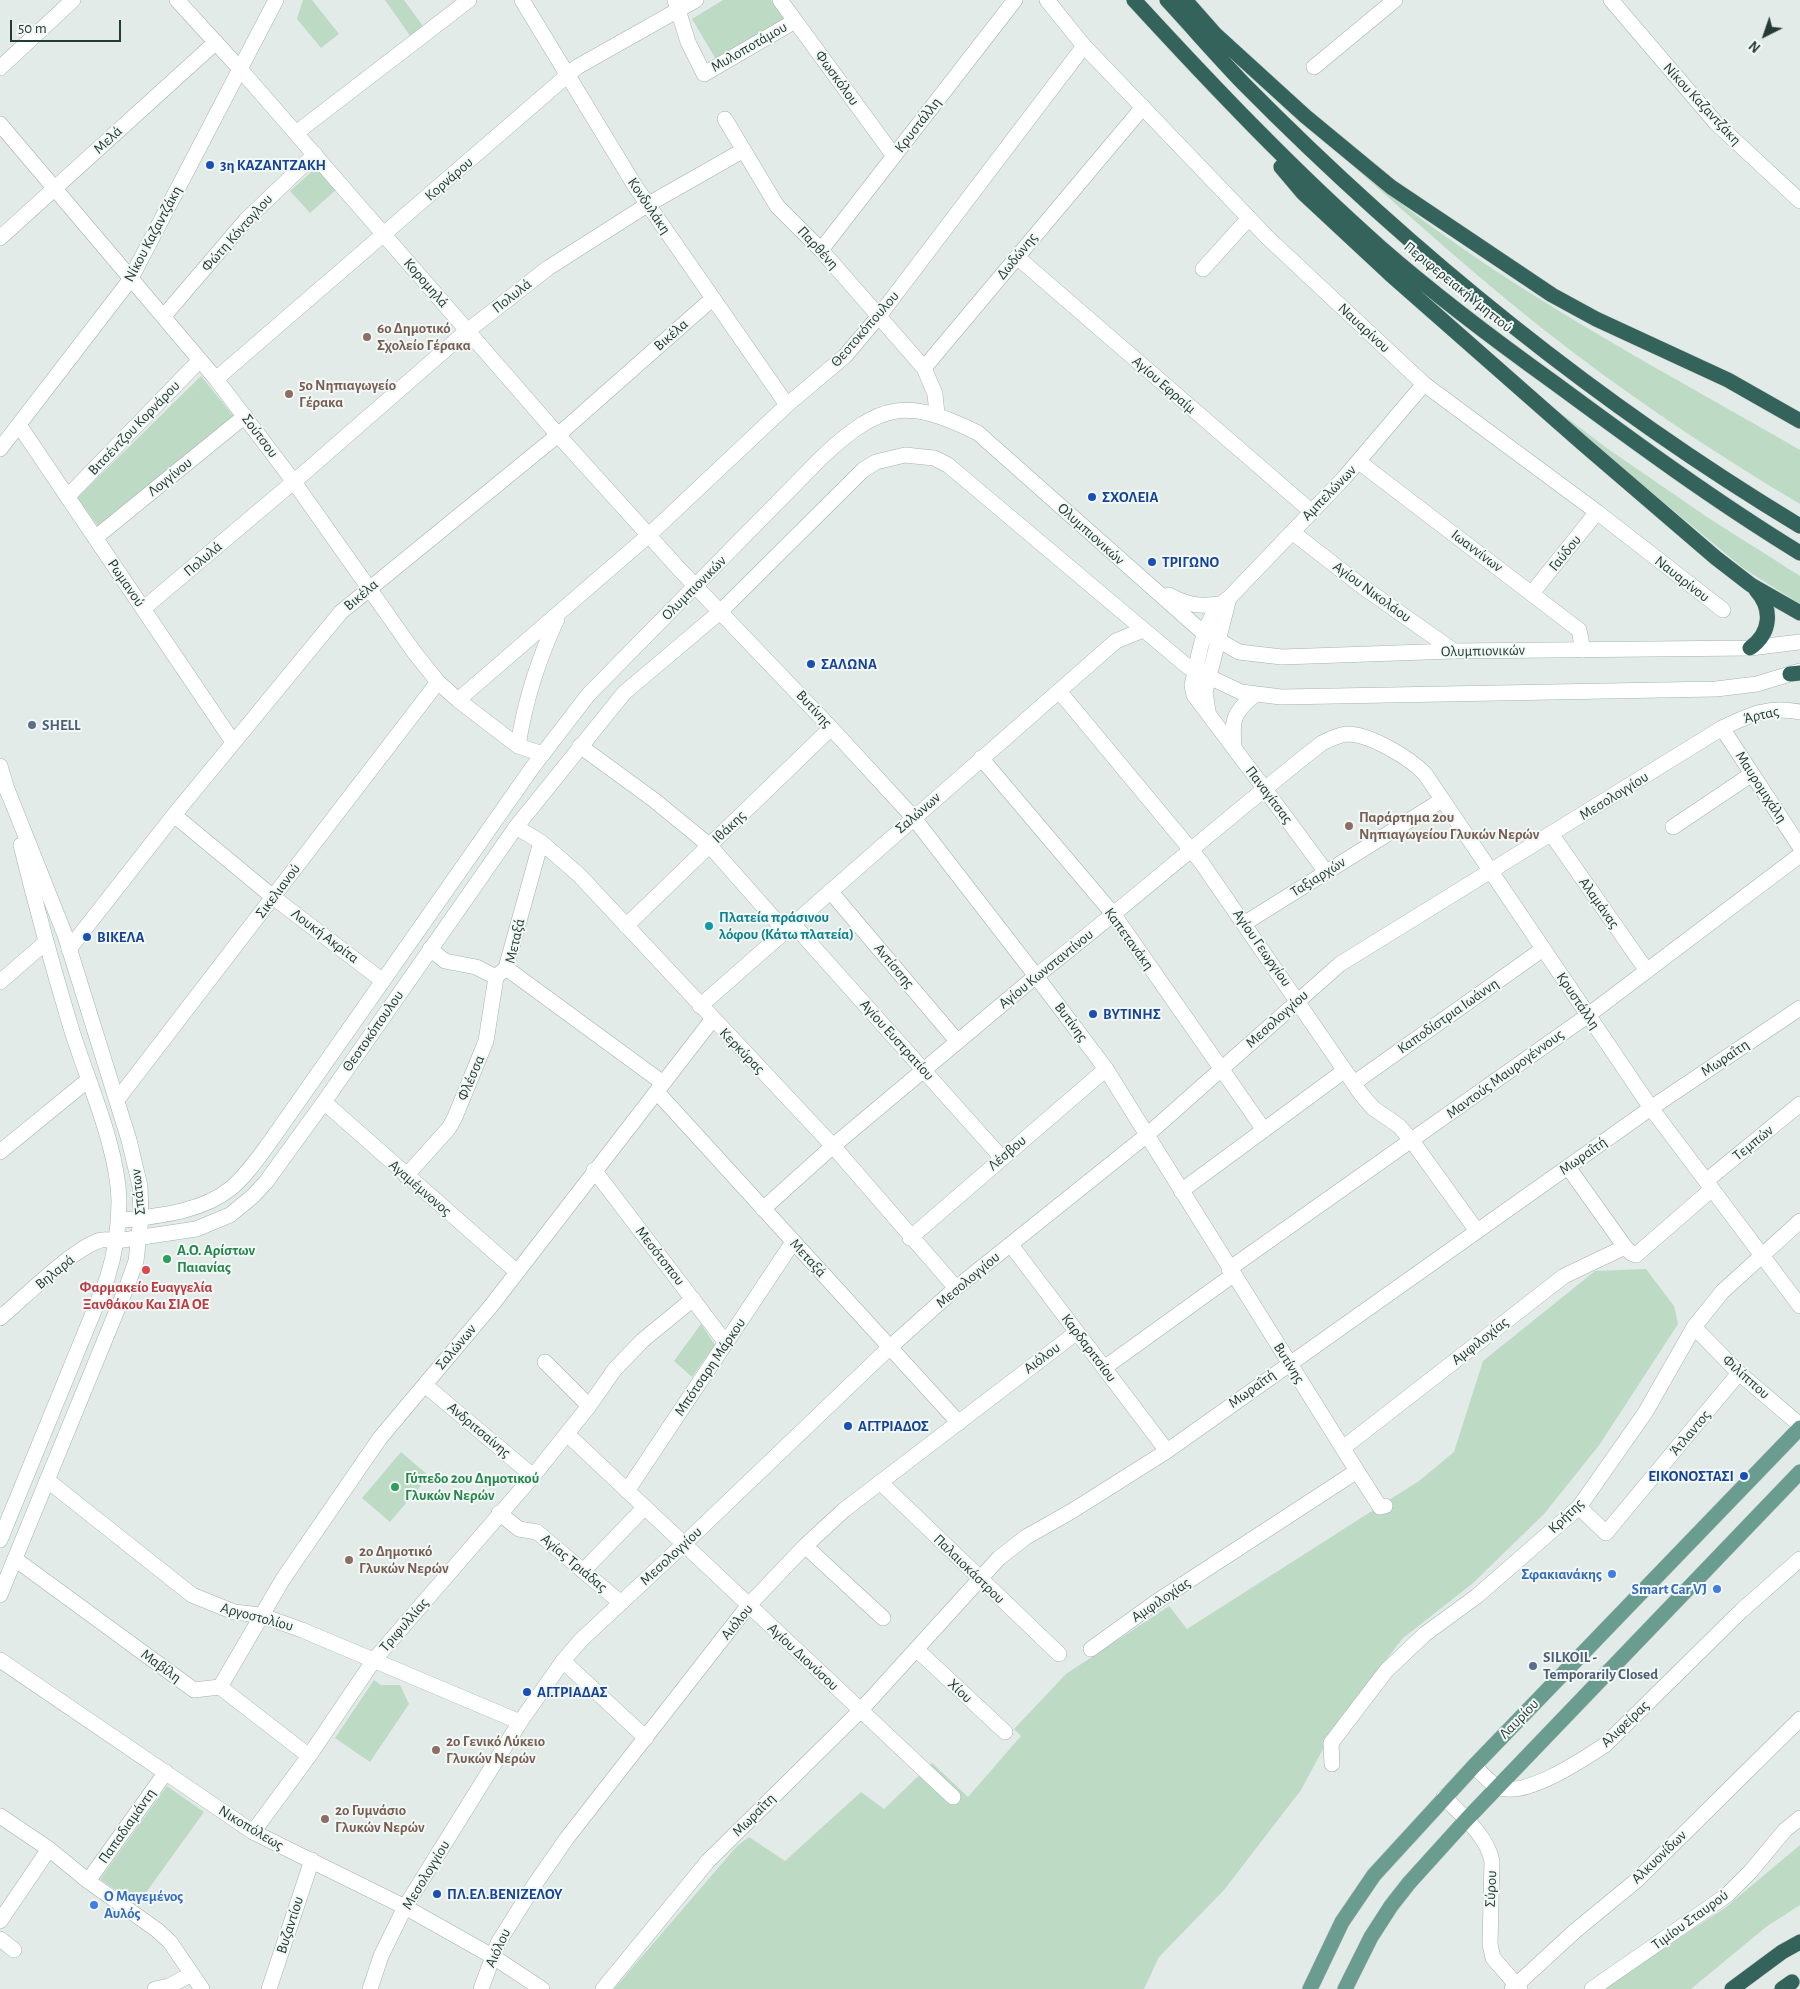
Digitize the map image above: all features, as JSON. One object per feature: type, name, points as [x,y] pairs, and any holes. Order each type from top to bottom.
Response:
[{"type":"highway","name":"Περιφερειακή Υμηττού","points":[[1134,0],[1210,83],[1296,170],[1382,249],[1496,340],[1725,507],[1800,553]]},
{"type":"highway","name":"Περιφερειακή Υμηττού","points":[[1167,0],[1242,82],[1360,195],[1507,322],[1628,414],[1743,492],[1800,526]]},
{"type":"highway","points":[[1185,0],[1215,34],[1305,116],[1391,187],[1552,295],[1596,319],[1728,380],[1800,421]]},
{"type":"highway","points":[[1210,83],[1303,193],[1368,253],[1581,442],[1716,558],[1752,585],[1800,613]]},
{"type":"highway","points":[[1750,648],[1761,638],[1768,622],[1766,605],[1752,585]]},
{"type":"highway","points":[[1732,1989],[1782,1952],[1800,1942]]},
{"type":"main road","name":"Λαυρίου","points":[[1310,1989],[1342,1922],[1364,1888],[1444,1797],[1800,1426]]},
{"type":"main road","points":[[1345,1989],[1371,1937],[1391,1906],[1466,1820],[1800,1472]]},
{"type":"street","points":[[0,68],[73,0]]},
{"type":"street","name":"Κορομηλά","points":[[178,0],[296,132],[558,435],[696,586]]},
{"type":"street","name":"Νίκου Καζαντζάκη","points":[[0,449],[130,280],[276,0]]},
{"type":"street","points":[[296,132],[469,0]]},
{"type":"street","name":"Κονδυλάκη","points":[[522,0],[647,205],[787,405]]},
{"type":"street","name":"Κορνάρου","points":[[216,379],[579,66],[677,6],[696,0]]},
{"type":"street","name":"Φωσκόλου","points":[[780,0],[894,156]]},
{"type":"street","name":"Κρυστάλλη","points":[[821,250],[1015,0]]},
{"type":"street","name":"Ναυαρίνου","points":[[1047,0],[1084,46],[1249,218],[1424,384],[1597,512],[1723,610]]},
{"type":"street","points":[[1314,67],[1395,0]]},
{"type":"street","name":"Νίκου Καζαντζάκη","points":[[1611,0],[1716,123],[1800,201]]},
{"type":"street","name":"Μυλοποτάμου","points":[[677,6],[688,42],[704,74],[795,21]]},
{"type":"street","name":"Μελά","points":[[0,238],[216,42]]},
{"type":"street","name":"Θεοτοκόπουλου","points":[[458,700],[649,535],[787,405],[845,356],[879,316],[1084,46]]},
{"type":"street","name":"Δωδώνης","points":[[924,368],[1142,107]]},
{"type":"street","name":"Παρθένη","points":[[725,119],[742,151],[777,206],[821,250],[924,368]]},
{"type":"street","name":"Σούτσου","points":[[0,124],[130,280],[164,316],[216,379],[294,482],[414,652],[438,682],[458,700],[518,746],[543,754]]},
{"type":"street","name":"Πολυλά","points":[[143,609],[294,482],[468,331],[548,268],[647,205],[742,151]]},
{"type":"street","name":"Φώτη Κόντογλου","points":[[164,316],[246,220],[315,154]]},
{"type":"street","points":[[1203,269],[1249,218]]},
{"type":"street","name":"Αγίου Εφραίμ","points":[[1017,257],[1312,512]]},
{"type":"street","name":"Βικέλα","points":[[69,950],[174,815],[336,617],[558,435],[712,300]]},
{"type":"street","name":"Βιτσέντζου Κορνάρου","points":[[68,496],[200,360]]},
{"type":"street","points":[[924,368],[934,394],[938,414]]},
{"type":"street","name":"Αμπελώνων","points":[[1206,634],[1212,615],[1224,601],[1359,462],[1424,384]]},
{"type":"street","name":"Ολυμπιονικών","points":[[532,768],[588,695],[849,432],[864,421],[883,414],[909,410],[938,414],[978,433],[1206,634],[1239,652],[1282,658],[1454,651],[1750,648],[1800,642]]},
{"type":"street","name":"Λογγίνου","points":[[96,538],[245,416]]},
{"type":"street","name":"Ρωμανού","points":[[19,424],[233,742]]},
{"type":"street","name":"Ολυμπιονικών","points":[[580,746],[624,693],[721,611],[863,470],[876,462],[889,458],[920,455],[934,458],[958,472],[1143,630],[1202,675],[1227,687],[1254,695],[1328,696],[1716,689],[1757,684],[1797,673]]},
{"type":"street","name":"Ιωαννίνων","points":[[1359,462],[1579,630],[1583,650]]},
{"type":"street","name":"Γαύδου","points":[[1532,593],[1597,512]]},
{"type":"street","name":"Αγίου Νικολάου","points":[[1292,532],[1363,587],[1454,651]]},
{"type":"street","points":[[1148,584],[1189,605],[1202,607],[1224,601],[1220,642]]},
{"type":"street","name":"Βυτίνης","points":[[696,586],[913,817],[1106,1069],[1357,1471],[1383,1506]]},
{"type":"street","name":"Θεοτοκόπουλου","points":[[518,746],[523,712],[531,682],[559,614]]},
{"type":"street","name":"Σαλώνων","points":[[700,1006],[913,817],[1116,641],[1143,630]]},
{"type":"street","name":"Παναγίτσας","points":[[1206,634],[1202,675],[1206,706],[1212,719],[1326,872]]},
{"type":"street","name":"Παναγίτσας","points":[[1202,675],[1220,642]]},
{"type":"street","name":"Σικελιανού","points":[[117,1100],[438,682]]},
{"type":"street","name":"Αγίου Γεωργίου","points":[[1059,691],[1202,862],[1298,1000],[1344,1071],[1373,1108],[1398,1126],[1412,1141],[1477,1231]]},
{"type":"street","points":[[1234,748],[1233,718],[1239,708],[1254,695]]},
{"type":"street","name":"Άρτας","points":[[1722,728],[1747,716],[1780,708],[1800,712]]},
{"type":"street","name":"Ιθάκης","points":[[626,926],[831,728]]},
{"type":"street","name":"Μαυρομιχάλη","points":[[1722,728],[1800,847]]},
{"type":"street","name":"Μεσολογγίου","points":[[370,1989],[381,1956],[406,1907],[520,1722],[563,1661],[581,1640],[889,1348],[956,1288],[1147,1135],[1340,964],[1491,873],[1722,728]]},
{"type":"street","name":"Κρυστάλλη","points":[[1334,737],[1358,735],[1406,757],[1417,765],[1651,1108],[1800,1306]]},
{"type":"street","name":"Αγίου Κωνσταντίνου","points":[[763,1209],[833,1146],[1036,976],[1114,915],[1264,788],[1322,743],[1334,737]]},
{"type":"street","name":"Σούτσου","points":[[518,746],[532,768]]},
{"type":"street","name":"Θεοτοκόπουλου","points":[[116,1241],[140,1239],[196,1229],[230,1215],[241,1207],[266,1182],[516,827],[580,746]]},
{"type":"street","name":"Αγίου Ευστρατίου","points":[[580,746],[654,800],[710,846],[924,1069],[1001,1157]]},
{"type":"street","name":"Καπετανάκη","points":[[981,758],[1114,915],[1264,1130]]},
{"type":"street","name":"Σπάτων","points":[[0,766],[3,787],[46,942],[116,1173],[118,1221],[116,1241],[107,1280],[0,1538]]},
{"type":"street","name":"Θεοτοκόπουλου","points":[[118,1221],[190,1208],[218,1197],[239,1180],[270,1142],[532,768]]},
{"type":"street","points":[[1673,827],[1752,774]]},
{"type":"street","name":"Σπάτων","points":[[0,1595],[128,1286],[140,1239],[141,1218],[140,1186],[117,1100],[69,950],[3,787]]},
{"type":"street","name":"Ταξιαρχών","points":[[1245,923],[1442,800]]},
{"type":"street","name":"Λουκή Ακρίτα","points":[[174,815],[273,897],[383,981]]},
{"type":"street","name":"Κερκύρας","points":[[516,827],[541,842],[578,876],[626,926],[712,1020],[833,1146],[910,1238],[956,1288]]},
{"type":"street","name":"Αλαμάνας","points":[[1552,835],[1647,971]]},
{"type":"street","name":"Μεταξά","points":[[541,842],[501,972],[660,1088],[763,1209],[958,1424]]},
{"type":"street","name":"Μαντούς Μαυρογέννους","points":[[1104,1368],[1231,1272],[1587,1016],[1800,855]]},
{"type":"street","name":"Αντίσσης","points":[[830,891],[957,1042]]},
{"type":"street","points":[[0,982],[46,942]]},
{"type":"street","points":[[430,949],[445,961],[501,972]]},
{"type":"street","name":"Καποδίστρια Ιωάννη","points":[[1354,1084],[1543,949]]},
{"type":"street","name":"Φλέσσα","points":[[406,1176],[448,1128],[455,1117],[486,1042],[501,972]]},
{"type":"street","name":"Μωραΐτη","points":[[1651,1108],[1800,1008]]},
{"type":"street","name":"Σαλώνων","points":[[220,1687],[260,1615],[344,1488],[388,1428],[517,1272],[594,1170],[712,1020]]},
{"type":"street","name":"Λέσβου","points":[[910,1238],[1001,1157],[1106,1069]]},
{"type":"street","points":[[1182,1191],[1344,1071]]},
{"type":"street","points":[[0,1152],[88,1080]]},
{"type":"street","name":"Αγαμέμνονος","points":[[324,1102],[517,1272]]},
{"type":"street","name":"Τεμπών","points":[[1625,1247],[1636,1255],[1709,1185],[1800,1104]]},
{"type":"street","name":"Μωραΐτή","points":[[916,1649],[1015,1544],[1072,1511],[1167,1450],[1651,1108]]},
{"type":"street","points":[[1568,1167],[1625,1247]]},
{"type":"street","name":"Μεσότοπου","points":[[594,1170],[726,1343]]},
{"type":"street","name":"Κρήτης","points":[[1332,1764],[1331,1743],[1386,1671],[1425,1634],[1477,1596],[1579,1507],[1645,1413],[1694,1327],[1722,1292],[1761,1254],[1800,1221]]},
{"type":"street","name":"Βηλαρά","points":[[0,1318],[62,1265],[94,1243],[104,1239],[116,1241]]},
{"type":"street","name":"Μπότσαρη Μάρκου","points":[[628,1492],[793,1242]]},
{"type":"street","name":"Καρδαριτσίου","points":[[1010,1245],[1167,1450]]},
{"type":"street","name":"Αμφιλοχίας","points":[[1343,1448],[1564,1276],[1625,1247]]},
{"type":"street","name":"Τριφυλλίας","points":[[253,1832],[310,1756],[374,1660],[567,1434],[614,1369],[693,1299]]},
{"type":"street","name":"Φιλίππου","points":[[1694,1327],[1739,1373],[1800,1426]]},
{"type":"street","name":"Αιόλου","points":[[481,1989],[492,1956],[523,1901],[562,1845],[748,1606],[805,1546],[880,1482],[1077,1332]]},
{"type":"street","points":[[545,1362],[589,1406]]},
{"type":"street","name":"Άτλαντος","points":[[1579,1507],[1606,1532],[1739,1373]]},
{"type":"street","name":"Ανδριτσαίνης","points":[[425,1385],[532,1476]]},
{"type":"street","name":"Αγίου Διονύσου","points":[[567,1434],[953,1797]]},
{"type":"street","name":"Αμφιλοχίας","points":[[1091,1649],[1156,1602],[1357,1471]]},
{"type":"street","name":"Αργοστολίου","points":[[47,1480],[192,1595],[234,1612],[260,1615],[302,1630],[520,1722]]},
{"type":"street","name":"Παλαιοκάστρου","points":[[880,1482],[1059,1654]]},
{"type":"street","points":[[584,1571],[645,1508]]},
{"type":"street","name":"Αγίας Τριάδας","points":[[499,1513],[519,1529],[537,1532],[621,1603]]},
{"type":"street","points":[[805,1546],[883,1618]]},
{"type":"street","name":"Μαβίλη","points":[[15,1559],[194,1690],[220,1687]]},
{"type":"street","name":"Αλιφείρας","points":[[1497,1788],[1513,1790],[1531,1784],[1582,1760],[1605,1745],[1727,1625],[1796,1570]]},
{"type":"street","name":"Μωραΐτη","points":[[603,1989],[708,1861],[860,1710],[916,1649]]},
{"type":"street","name":"Χίου","points":[[916,1649],[1005,1732]]},
{"type":"street","name":"Νικοπόλεως","points":[[0,1660],[253,1832],[406,1907],[492,1956],[542,1989]]},
{"type":"street","points":[[563,1661],[646,1738]]},
{"type":"street","points":[[220,1687],[310,1756]]},
{"type":"street","name":"Αλκυονίδων","points":[[1516,1987],[1637,1880],[1800,1719]]},
{"type":"street","points":[[1474,1766],[1497,1788]]},
{"type":"street","name":"Παπαδιαμάντη","points":[[88,1881],[166,1772]]},
{"type":"street","name":"Σύρου","points":[[1444,1797],[1482,1838],[1490,1852],[1492,1861],[1490,1944],[1493,1958],[1516,1987]]},
{"type":"street","points":[[0,1816],[49,1849],[88,1881],[157,1930],[170,1942],[202,1989]]},
{"type":"street","name":"Τιμίου Σταυρού","points":[[1592,1989],[1727,1895],[1751,1871],[1785,1830],[1800,1818]]},
{"type":"street","points":[[0,1921],[49,1849]]},
{"type":"street","name":"Βυζαντίου","points":[[269,1989],[312,1860]]},
{"type":"street","points":[[0,1940],[14,1950]]},
{"type":"street","points":[[155,1989],[169,1986],[192,1974]]},
{"type":"green space","points":[[303,0],[312,0],[339,34],[321,48],[297,19]]},
{"type":"green space","points":[[385,0],[404,0],[425,29],[413,40]]},
{"type":"green space","points":[[723,0],[771,0],[787,20],[717,61],[692,19]]},
{"type":"green space","points":[[1352,165],[1424,221],[1515,283],[1609,341],[1800,450],[1800,504],[1668,421],[1574,353],[1470,269]]},
{"type":"green space","points":[[317,167],[337,189],[310,213],[290,191]]},
{"type":"green space","points":[[1501,368],[1608,449],[1707,517],[1800,576],[1800,604],[1743,568]]},
{"type":"green space","points":[[201,376],[235,418],[100,529],[77,498]]},
{"type":"green space","points":[[1646,1269],[1674,1306],[1678,1324],[1600,1444],[1544,1514],[1472,1584],[1403,1638],[1338,1721],[1301,1790],[1224,1890],[1159,1957],[1144,1989],[614,1989],[737,1846],[749,1837],[785,1861],[861,1792],[884,1809],[932,1763],[968,1797],[1021,1736],[1014,1729],[1066,1674],[1169,1606],[1187,1629],[1419,1481],[1454,1452],[1483,1361],[1595,1271]]},
{"type":"green space","points":[[701,1324],[715,1345],[692,1377],[674,1361]]},
{"type":"green space","name":"Γύπεδο 2ου Δημοτικού Γλυκών Νερών","points":[[401,1452],[429,1476],[390,1522],[362,1498]]},
{"type":"green space","points":[[374,1680],[381,1685],[400,1685],[409,1704],[370,1762],[335,1738]]},
{"type":"green space","points":[[167,1786],[204,1812],[137,1905],[100,1879]]},
{"type":"green space","points":[[1800,1845],[1800,1905],[1766,1927],[1691,1989],[1601,1989],[1725,1908]]},
{"type":"place","name":"3η ΚΑΖΑΝΤΖΑΚΗ","points":[[210,165]]},
{"type":"place","name":"6ο Δημοτικό Σχολείο Γέρακα","points":[[367,337]]},
{"type":"place","name":"5ο Νηπιαγωγείο Γέρακα","points":[[289,394]]},
{"type":"place","name":"ΣΧΟΛΕΙΑ","points":[[1092,497]]},
{"type":"place","name":"ΤΡΙΓΩΝΟ","points":[[1152,562]]},
{"type":"place","name":"ΣΑΛΩΝΑ","points":[[811,664]]},
{"type":"place","name":"SHELL","points":[[32,725]]},
{"type":"place","name":"Παράρτημα 2ου Νηπιαγωγείου Γλυκών Νερών","points":[[1349,826]]},
{"type":"place","name":"Πλατεία πράσινου λόφου (Κάτω πλατεία)","points":[[709,926]]},
{"type":"place","name":"ΒΙΚΕΛΑ","points":[[87,937]]},
{"type":"place","name":"ΒΥΤΙΝΗΣ","points":[[1093,1014]]},
{"type":"place","name":"Α.Ο. Αρίστων Παιανίας","points":[[167,1259]]},
{"type":"place","name":"Φαρμακείο Ευαγγελία Ξανθάκου Και ΣΙΑ ΟΕ","points":[[146,1270]]},
{"type":"place","name":"ΑΓ.ΤΡΙΑΔΟΣ","points":[[848,1426]]},
{"type":"place","name":"ΕΙΚΟΝΟΣΤΑΣΙ","points":[[1744,1476]]},
{"type":"place","name":"Γύπεδο 2ου Δημοτικού Γλυκών Νερών","points":[[395,1487]]},
{"type":"place","name":"2ο Δημοτικό Γλυκών Νερών","points":[[349,1560]]},
{"type":"place","name":"Σφακιανάκης","points":[[1612,1574]]},
{"type":"place","name":"Smart Car VJ","points":[[1717,1589]]},
{"type":"place","name":"SILKOIL - Temporarily Closed","points":[[1533,1666]]},
{"type":"place","name":"ΑΓ.ΤΡΙΑΔΑΣ","points":[[527,1692]]},
{"type":"place","name":"2ο Γενικό Λύκειο Γλυκών Νερών","points":[[436,1750]]},
{"type":"place","name":"2ο Γυμνάσιο Γλυκών Νερών","points":[[325,1819]]},
{"type":"place","name":"ΠΛ.ΕΛ.ΒΕΝΙΖΕΛΟΥ","points":[[437,1894]]},
{"type":"place","name":"Ο Μαγεμένος Αυλός","points":[[94,1905]]}]
